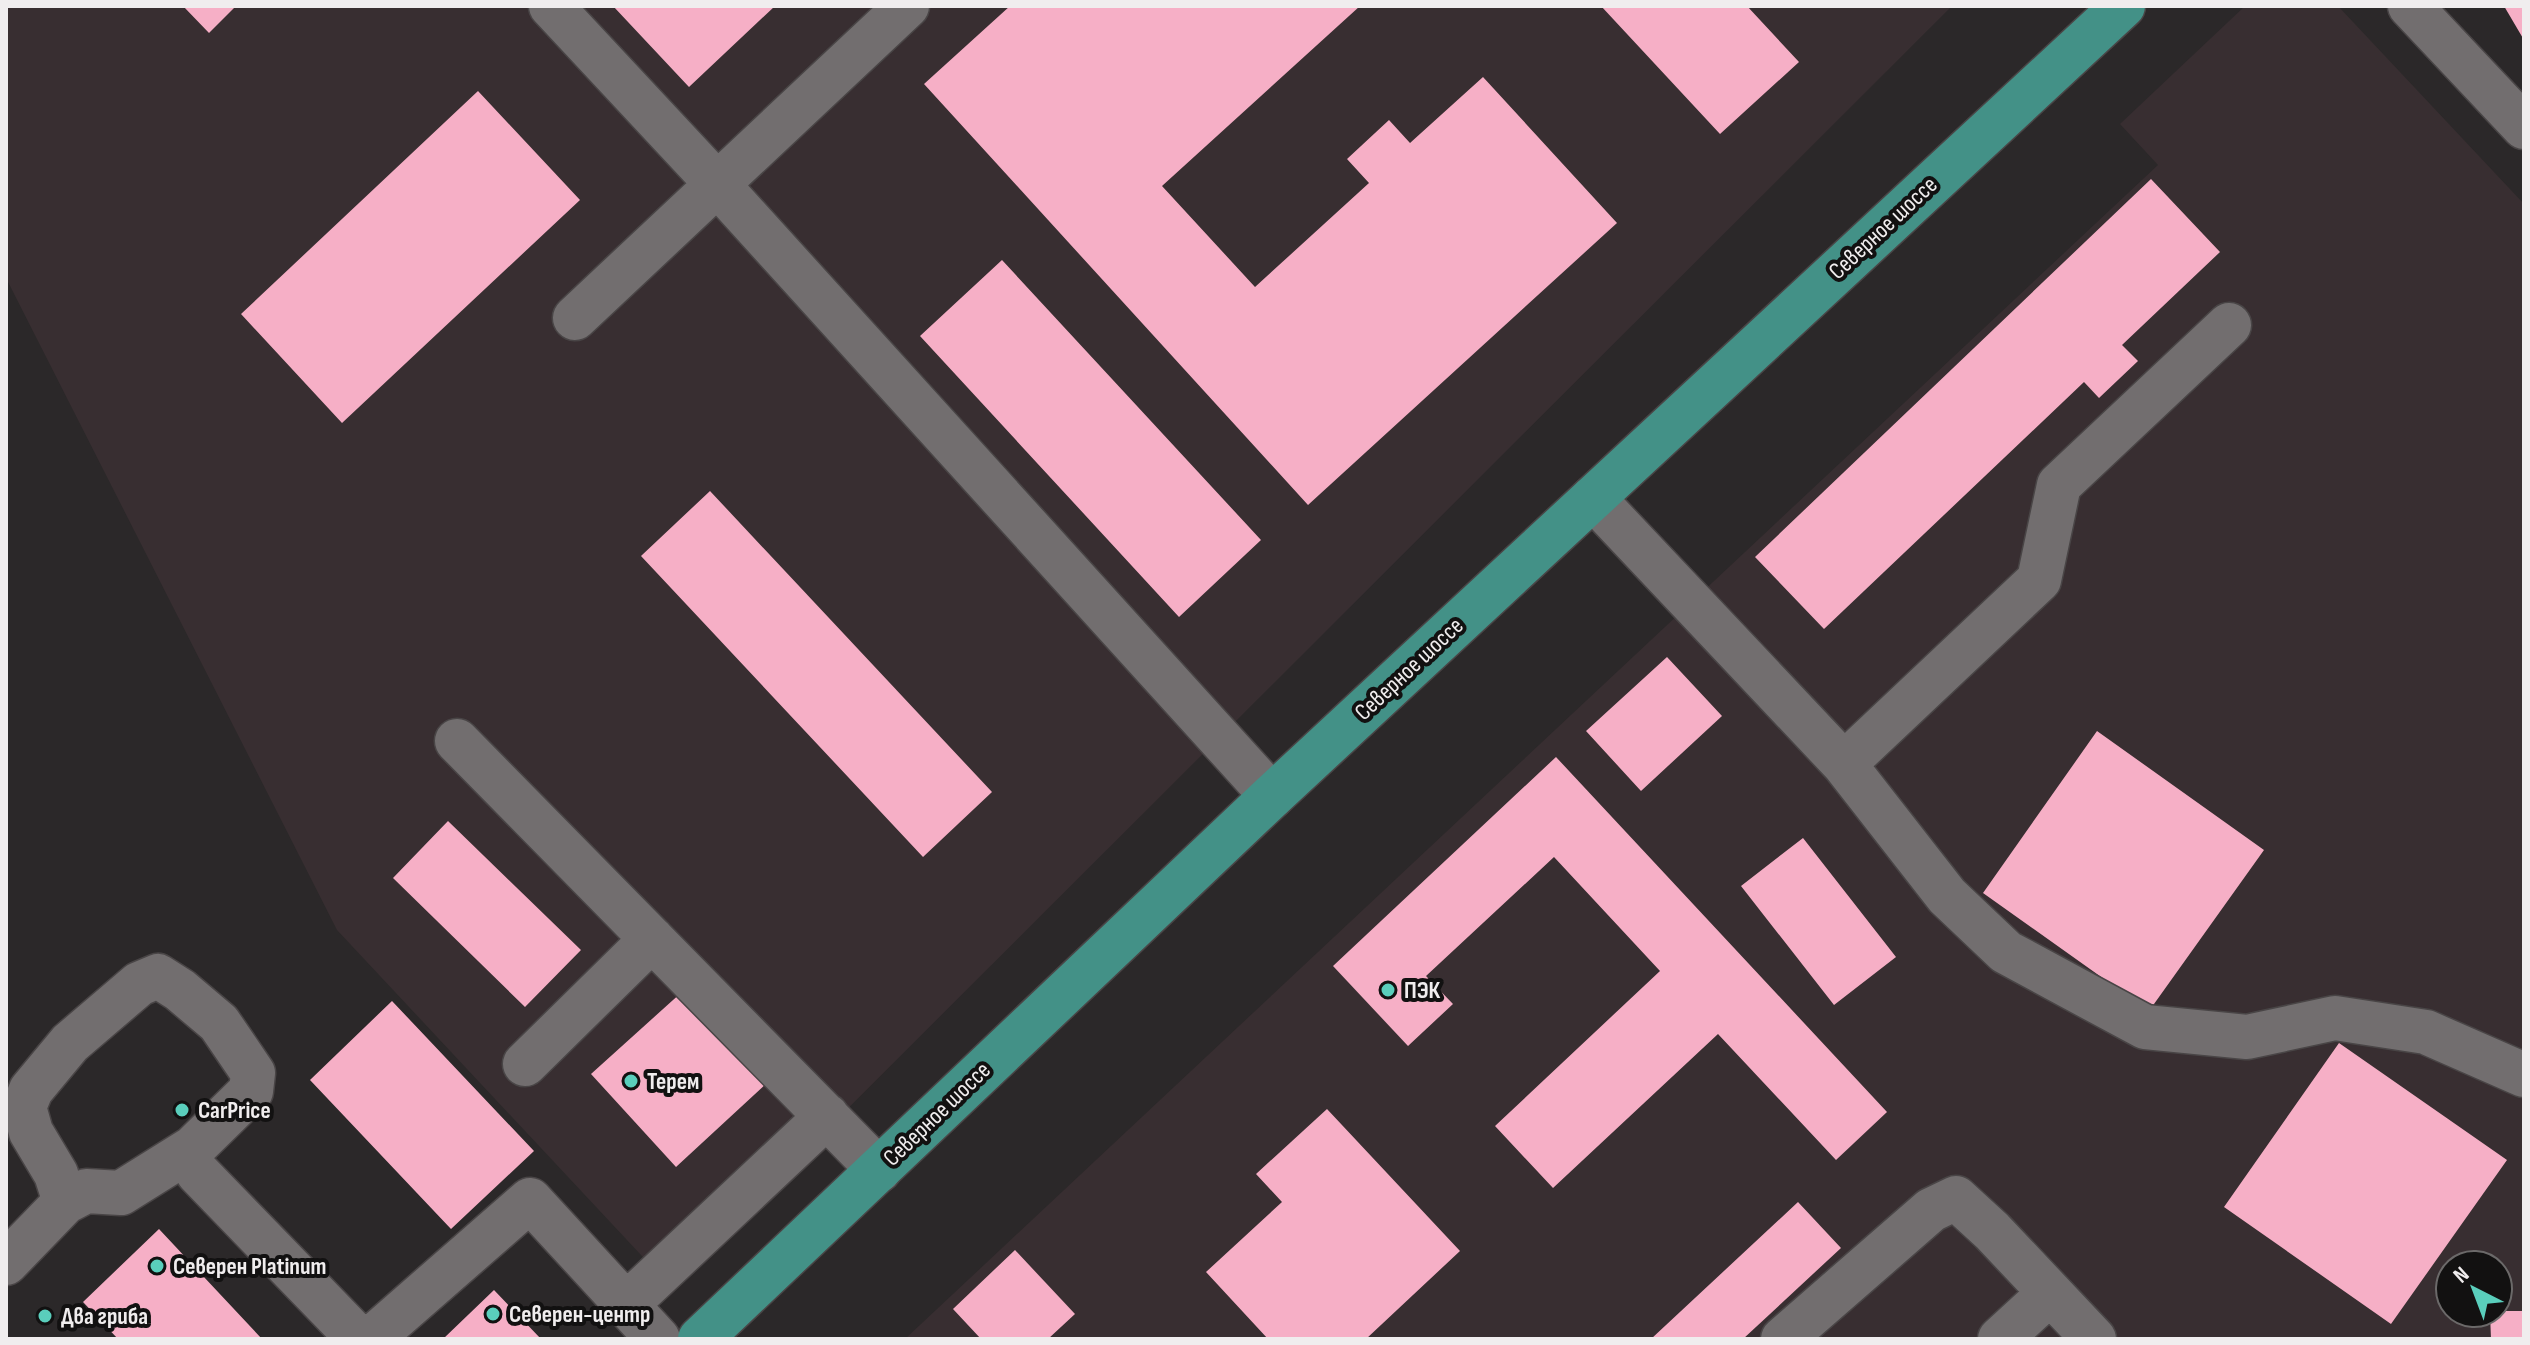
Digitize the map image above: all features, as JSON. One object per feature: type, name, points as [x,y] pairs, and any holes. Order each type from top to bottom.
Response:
[{"type":"main road","name":"Северное шоссе","points":[[700,1339],[1272,796],[2123,6]]},
{"type":"lane","points":[[551,6],[718,185],[1272,796]]},
{"type":"lane","points":[[575,318],[907,6]]},
{"type":"lane","points":[[2410,6],[2524,127]]},
{"type":"lane","points":[[1844,764],[2039,580],[2059,485],[2229,325]]},
{"type":"lane","points":[[1593,498],[1844,764],[1947,896],[2006,952],[2145,1027],[2247,1037],[2335,1018],[2426,1032],[2524,1075]]},
{"type":"lane","points":[[457,741],[879,1170]]},
{"type":"lane","points":[[525,1064],[652,939]]},
{"type":"lane","points":[[6,1263],[65,1202],[86,1191],[121,1193],[193,1148],[251,1091],[253,1073],[219,1023],[158,976],[139,984],[70,1043],[31,1090],[24,1107],[31,1132],[56,1174],[65,1202]]},
{"type":"lane","points":[[626,1305],[827,1116]]},
{"type":"lane","points":[[198,1173],[347,1334],[530,1200],[658,1339]]},
{"type":"lane","points":[[1783,1339],[1931,1210],[1956,1198],[1992,1231],[2094,1339]]},
{"type":"lane","points":[[2000,1339],[2050,1293]]},
{"type":"shaded area","points":[[6,6],[1952,6],[670,1286],[337,930],[6,278]]},
{"type":"shaded area","points":[[2245,6],[2338,6],[2524,204],[2524,1339],[905,1339],[2158,165],[2120,124]]},
{"type":"building","points":[[183,6],[236,6],[209,33]]},
{"type":"building","points":[[613,6],[775,6],[689,87]]},
{"type":"building","points":[[1010,6],[1360,6],[1162,186],[1255,287],[1369,183],[1347,159],[1389,120],[1410,143],[1483,77],[1617,223],[1308,505],[924,84]]},
{"type":"building","points":[[1601,6],[1747,6],[1799,62],[1720,134]]},
{"type":"building","points":[[2504,6],[2524,6],[2524,40]]},
{"type":"building","points":[[478,91],[580,200],[342,423],[241,314]]},
{"type":"building","points":[[2151,179],[2220,252],[2122,345],[2138,361],[2099,398],[2084,382],[1824,629],[1755,557]]},
{"type":"building","points":[[1002,260],[1261,540],[1179,617],[920,336]]},
{"type":"building","points":[[710,491],[992,792],[923,857],[641,556]]},
{"type":"building","points":[[1667,657],[1722,716],[1641,791],[1586,731]]},
{"type":"building","points":[[2097,731],[2264,850],[2149,1011],[1983,893]]},
{"type":"building","points":[[1556,757],[1887,1112],[1836,1160],[1718,1034],[1553,1188],[1495,1126],[1660,971],[1554,857],[1426,976],[1453,1004],[1408,1046],[1333,966]]},
{"type":"building","points":[[448,821],[581,950],[525,1007],[393,878]]},
{"type":"building","points":[[1803,838],[1896,957],[1834,1005],[1741,886]]},
{"type":"building","points":[[683,991],[767,1083],[676,1167],[591,1074]]},
{"type":"building","points":[[392,1001],[534,1151],[451,1229],[310,1080]]},
{"type":"building","points":[[2339,1043],[2507,1160],[2444,1249],[2434,1249],[2434,1263],[2391,1324],[2224,1207]]},
{"type":"building","points":[[1327,1109],[1460,1251],[1366,1339],[1268,1339],[1206,1272],[1282,1202],[1256,1174]]},
{"type":"building","points":[[1798,1202],[1841,1248],[1743,1339],[1651,1339]]},
{"type":"building","name":"Северен Platinum","points":[[159,1229],[262,1339],[118,1339],[83,1302]]},
{"type":"building","points":[[1015,1250],[1075,1314],[1048,1339],[981,1339],[953,1309]]},
{"type":"building","name":"Северен-центр","points":[[494,1290],[541,1339],[443,1339]]},
{"type":"building","points":[[2514,1311],[2524,1311],[2524,1339],[2491,1339],[2491,1329],[2514,1329]]},
{"type":"place","name":"ПЭК","points":[[1388,990]]},
{"type":"place","name":"Терем","points":[[631,1081]]},
{"type":"place","name":"CarPrice","points":[[182,1110]]},
{"type":"place","name":"Северен Platinum","points":[[157,1266]]},
{"type":"place","name":"Северен-центр","points":[[493,1314]]},
{"type":"place","name":"Два гриба","points":[[45,1316]]}]
